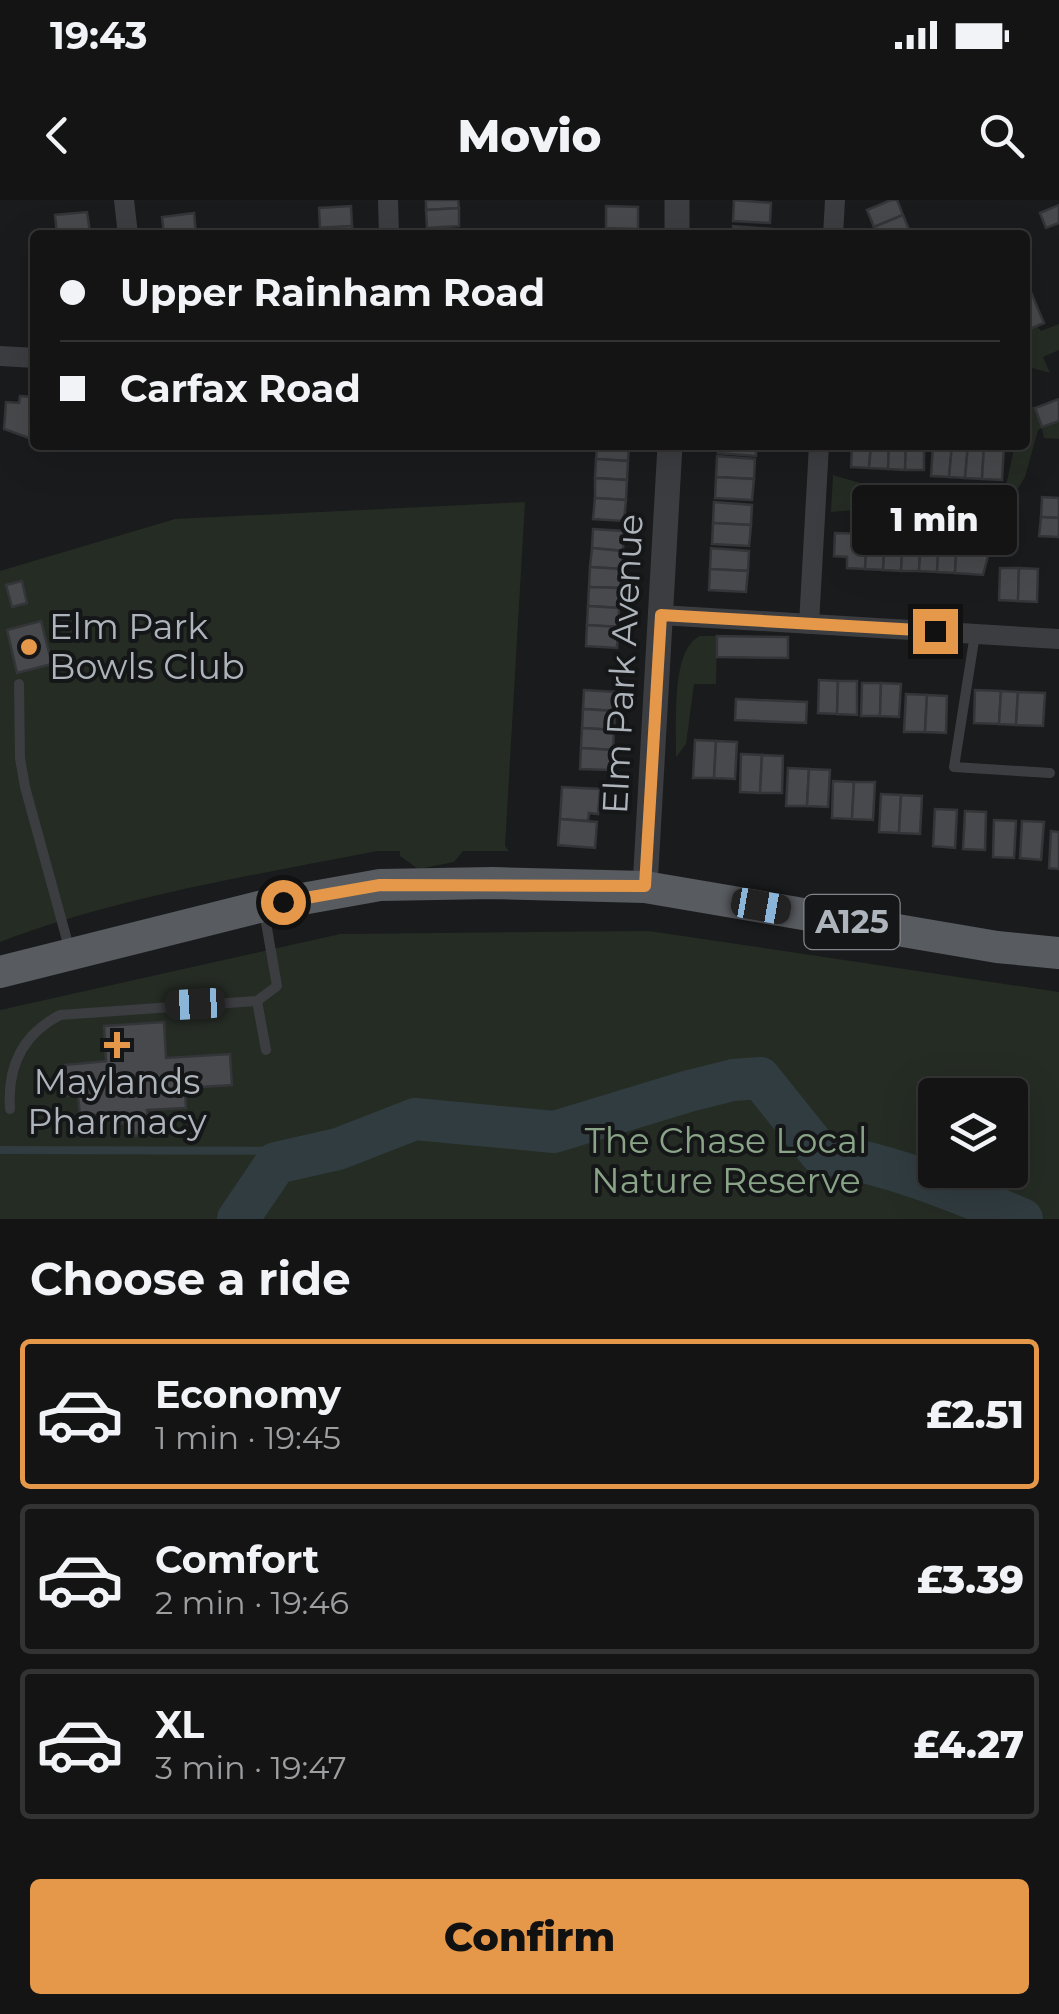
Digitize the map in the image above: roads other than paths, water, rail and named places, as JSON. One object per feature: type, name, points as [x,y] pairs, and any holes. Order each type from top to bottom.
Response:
[{"type":"main road","name":"A125","points":[[0,972],[263,906],[380,885],[645,886],[998,947],[1059,953]]},
{"type":"street","points":[[124,200],[127,230]]},
{"type":"street","points":[[388,200],[390,230]]},
{"type":"street","points":[[676,230],[677,200]]},
{"type":"street","points":[[833,230],[835,200]]},
{"type":"street","points":[[0,356],[30,358]]},
{"type":"street","name":"Elm Park Avenue","points":[[645,886],[670,450]]},
{"type":"street","points":[[809,624],[819,450]]},
{"type":"street","points":[[661,615],[1059,639]]},
{"type":"lane","points":[[975,633],[954,768],[1050,773]]},
{"type":"lane","points":[[19,684],[20,758],[25,787],[70,952]]},
{"type":"lane","points":[[10,1109],[9,1090],[24,1043],[34,1028],[60,1015],[256,1001],[277,986],[263,906]]},
{"type":"lane","points":[[256,1001],[266,1050]]},
{"type":"waterway","points":[[238,1219],[276,1163],[338,1149],[415,1119],[554,1132],[689,1091],[760,1078],[820,1153],[898,1171],[1022,1219]]},
{"type":"waterway","points":[[0,1150],[325,1151]]},
{"type":"place","name":"Elm Park Bowls Club","points":[[29,647]]},
{"type":"place","name":"Maylands Pharmacy","points":[[117,1045]]},
{"type":"park label","name":"The Chase Local Nature Reserve","points":[[726,1161]]}]
